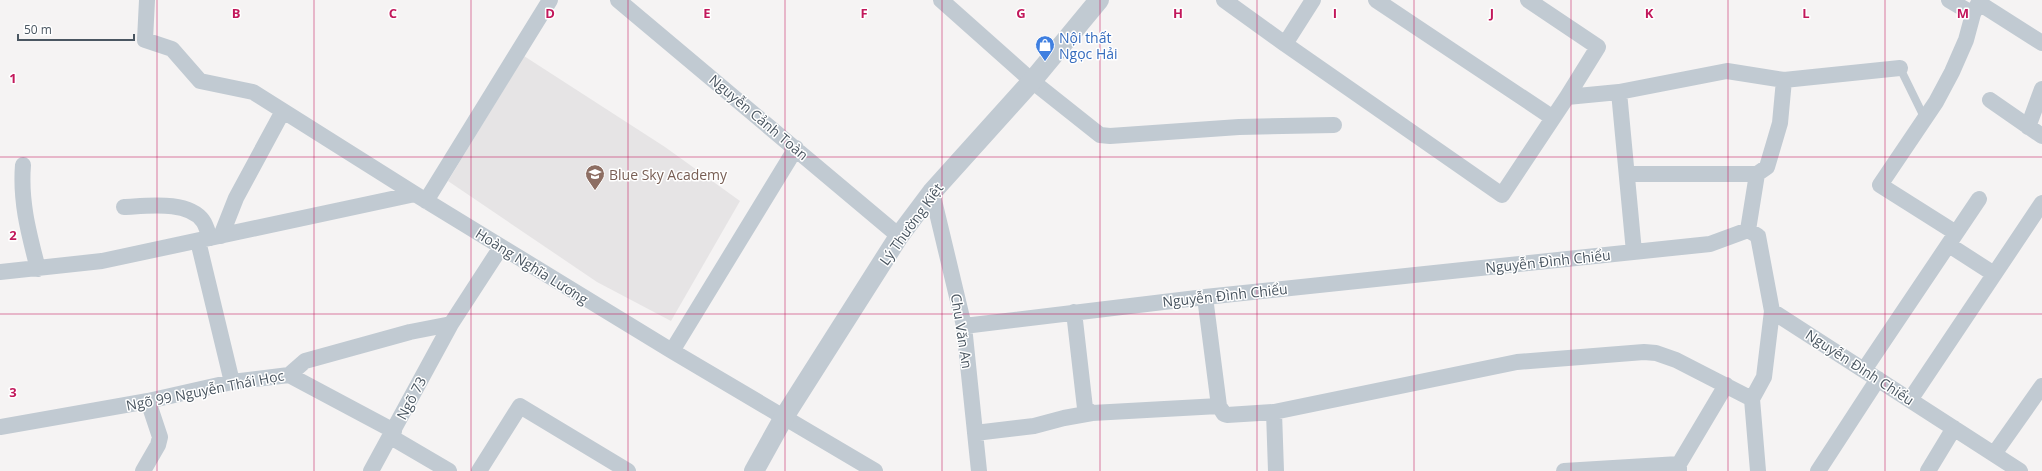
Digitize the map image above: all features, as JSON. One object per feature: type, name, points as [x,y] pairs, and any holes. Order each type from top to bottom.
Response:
[{"type":"street","name":"Hoàng Nghĩa Lương","points":[[147,0],[145,40],[172,49],[200,81],[253,92],[501,247],[672,351],[875,471]]},
{"type":"street","points":[[0,272],[102,261],[210,238],[421,198],[550,0]]},
{"type":"street","name":"Nguyễn Cảnh Toàn","points":[[618,0],[899,236]]},
{"type":"street","points":[[942,0],[1032,81],[1095,131],[1110,136],[1239,128],[1334,125]]},
{"type":"street","name":"Lý Thường Kiệt","points":[[754,471],[784,417],[899,236],[932,192],[1032,81],[1099,0]]},
{"type":"street","points":[[1224,0],[1502,195],[1567,97],[1598,47],[1528,0]]},
{"type":"street","points":[[1285,44],[1313,0]]},
{"type":"street","points":[[1376,0],[1553,118]]},
{"type":"street","points":[[1949,0],[1977,6],[2042,43]]},
{"type":"street","points":[[1977,6],[1966,40],[1952,72],[1925,119],[1880,185],[1952,239],[1994,274]]},
{"type":"street","points":[[1567,97],[1619,92],[1728,71],[1784,80],[1900,68]]},
{"type":"street","points":[[1628,174],[1757,174],[1767,167],[1780,123],[1784,80]]},
{"type":"street","points":[[2028,127],[2042,89]]},
{"type":"street","points":[[1619,92],[1628,174],[1634,252]]},
{"type":"street","points":[[1990,100],[2042,136]]},
{"type":"street","points":[[210,238],[236,198],[283,111]]},
{"type":"street","points":[[672,351],[796,148]]},
{"type":"street","points":[[23,165],[21,193],[38,269]]},
{"type":"street","points":[[1757,174],[1748,230],[1758,236],[1772,311],[1764,377],[1752,399],[1758,471]]},
{"type":"street","name":"Chu Văn An","points":[[932,192],[964,326],[979,471]]},
{"type":"street","points":[[1864,370],[1979,199]]},
{"type":"street","points":[[1910,400],[2042,203]]},
{"type":"street","points":[[124,207],[164,205],[192,210],[204,222],[210,238],[232,382]]},
{"type":"street","name":"Nguyễn Đình Chiểu","points":[[964,326],[1205,297],[1710,244],[1748,230]]},
{"type":"street","name":"Ngõ 73","points":[[371,471],[450,324],[501,247]]},
{"type":"street","points":[[1205,297],[1219,406],[1224,414],[1227,415],[1274,412],[1516,362],[1644,352],[1667,356],[1752,399]]},
{"type":"street","name":"Nguyễn Đình Chiểu","points":[[1772,311],[2020,471]]},
{"type":"street","points":[[1074,312],[1085,408],[1092,413]]},
{"type":"street","name":"Ngõ 99 Nguyễn Thái Học","points":[[0,427],[148,401],[232,382],[289,375],[305,361],[410,332],[450,324]]},
{"type":"street","points":[[289,375],[392,434],[449,471]]},
{"type":"street","points":[[1818,471],[1878,379]]},
{"type":"street","points":[[1564,471],[1679,468],[1726,385]]},
{"type":"street","points":[[1994,454],[2042,386]]},
{"type":"street","points":[[143,471],[158,445],[160,437],[148,401]]},
{"type":"street","points":[[478,471],[520,406],[628,471]]},
{"type":"street","points":[[975,433],[1034,426],[1064,418],[1092,413],[1219,406]]},
{"type":"street","points":[[1274,412],[1276,471]]},
{"type":"street","points":[[1928,471],[1954,428]]},
{"type":"lane","points":[[1900,68],[1925,119]]},
{"type":"shaded area","name":"Blue Sky Academy","points":[[524,56],[665,147],[740,201],[671,321],[597,282],[448,181]]},
{"type":"place","name":"Nội thất Ngọc Hải","points":[[1045,62]]},
{"type":"place","name":"Blue Sky Academy","points":[[595,191]]}]
